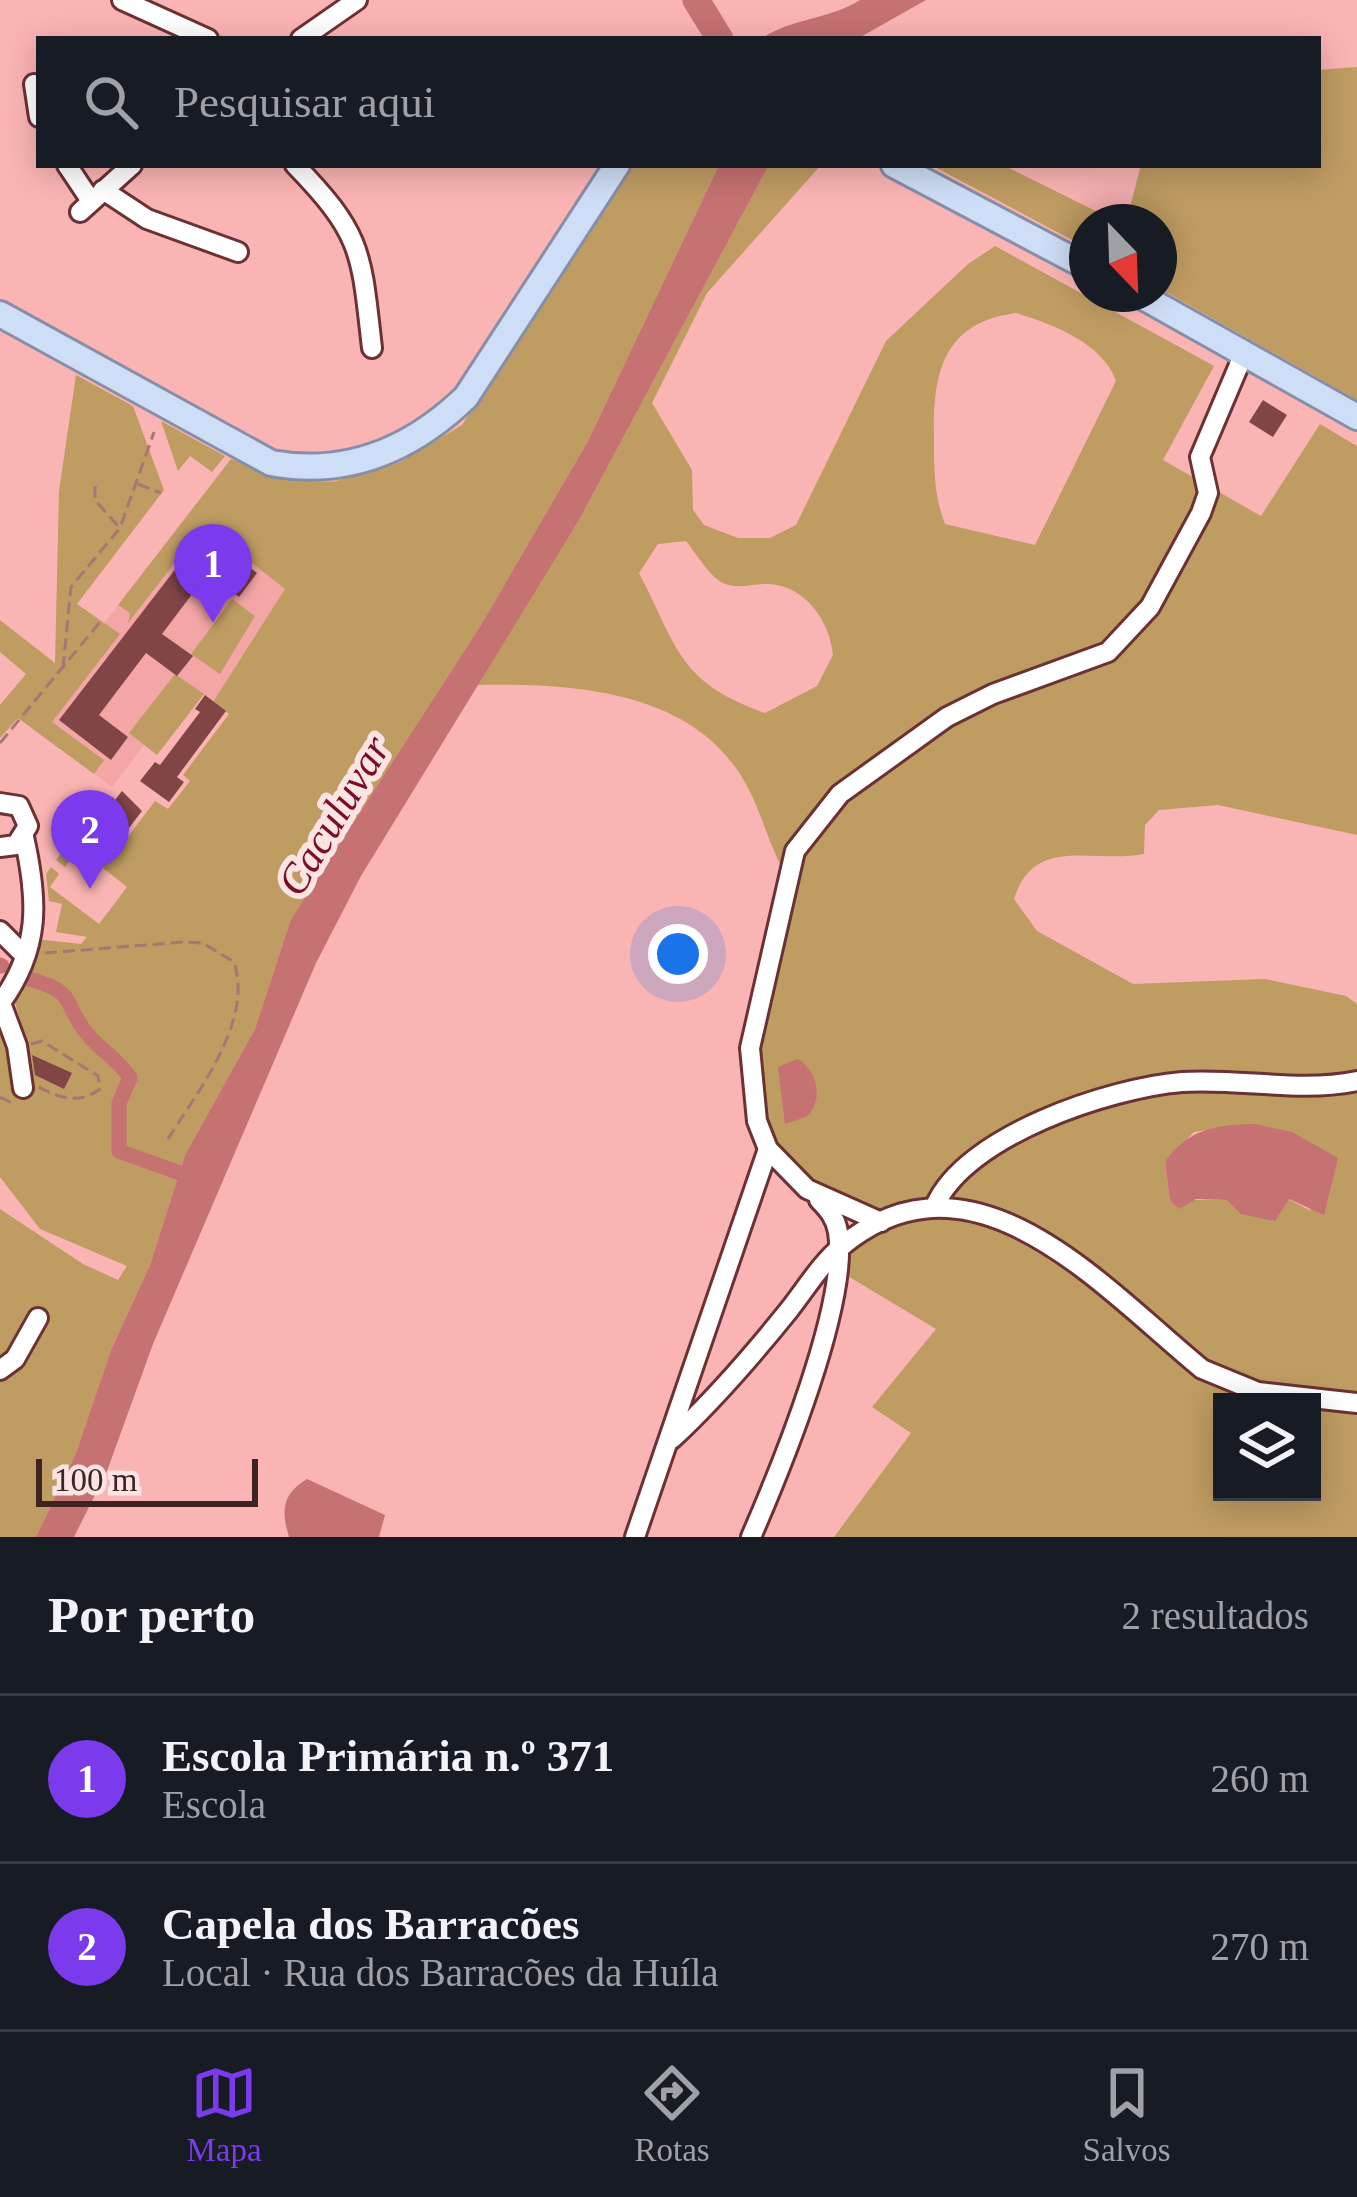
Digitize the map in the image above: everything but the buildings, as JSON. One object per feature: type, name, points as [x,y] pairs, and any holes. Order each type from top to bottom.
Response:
[{"type":"main road","points":[[0,314],[271,463],[304,469],[365,461],[440,422],[466,397],[615,168]]},
{"type":"main road","points":[[900,168],[1069,257]]},
{"type":"main road","points":[[1172,312],[1357,417]]},
{"type":"street","points":[[122,0],[201,36]]},
{"type":"street","points":[[306,36],[356,0]]},
{"type":"street","points":[[34,84],[36,97]]},
{"type":"street","points":[[69,168],[91,201],[238,252]]},
{"type":"street","points":[[91,201],[129,168]]},
{"type":"street","points":[[299,168],[338,208],[355,237],[372,347]]},
{"type":"street","points":[[751,1537],[814,1369],[840,1247],[838,1225],[768,1150],[749,1084],[750,1048],[795,851],[816,818],[840,794],[947,717],[993,694],[1079,667],[1131,633],[1201,513],[1208,493],[1200,457],[1246,351]]},
{"type":"street","points":[[0,802],[24,812],[37,904],[24,955],[0,1004],[17,1046],[23,1088]]},
{"type":"street","points":[[24,837],[1,848],[22,871],[37,904]]},
{"type":"street","points":[[0,931],[24,955]]},
{"type":"street","points":[[935,1206],[957,1171],[1006,1135],[1116,1097],[1181,1082],[1310,1087],[1357,1081]]},
{"type":"street","points":[[635,1537],[768,1150]]},
{"type":"street","points":[[807,1189],[881,1222]]},
{"type":"street","points":[[672,1439],[715,1399],[840,1247],[881,1222],[935,1206],[1001,1216],[1035,1237],[1202,1369],[1231,1385],[1357,1403]]},
{"type":"street","points":[[0,1370],[15,1359],[38,1318]]},
{"type":"path","points":[[63,668],[70,586],[120,528],[154,432]]},
{"type":"path","points":[[136,484],[161,493]]},
{"type":"path","points":[[95,486],[95,500],[120,528]]},
{"type":"path","points":[[0,743],[100,622]]},
{"type":"path","points":[[24,955],[183,942],[203,944],[235,962],[240,978],[224,1043],[166,1142]]},
{"type":"path","points":[[0,1097],[13,1103],[27,1080],[70,1098],[90,1097],[100,1089],[98,1076],[42,1041],[17,1046]]},
{"type":"shaded area","points":[[860,0],[926,0],[862,36],[767,36]]},
{"type":"shaded area","points":[[1357,67],[1357,400],[1177,298],[1177,204],[1131,204],[1140,168],[1321,168],[1321,70]]},
{"type":"shaded area","points":[[629,168],[718,168],[588,441],[481,625],[291,919],[255,1029],[185,1155],[150,1265],[111,1350],[76,1453],[36,1537],[0,1537],[0,1209],[83,1264],[118,1280],[127,1266],[40,1229],[0,1177],[0,1031],[21,1023],[15,1003],[35,939],[81,944],[87,937],[56,932],[62,904],[49,901],[46,874],[51,867],[59,874],[50,887],[99,924],[127,887],[79,849],[65,867],[56,860],[74,836],[109,862],[155,801],[168,809],[190,781],[183,775],[229,714],[213,702],[285,589],[204,525],[128,623],[130,613],[118,605],[231,459],[283,479],[333,482],[400,462],[462,425]]},
{"type":"shaded area","points":[[718,168],[767,168],[579,520],[361,876],[316,963],[153,1344],[107,1471],[74,1537],[36,1537],[76,1453],[111,1350],[150,1265],[185,1155],[255,1029],[291,919],[481,625],[588,441]]},
{"type":"shaded area","points":[[767,168],[818,168],[707,293],[652,403],[692,470],[693,510],[704,525],[738,538],[770,538],[796,525],[886,341],[968,264],[995,246],[1069,287],[1069,312],[1115,312],[1214,366],[1163,460],[1261,516],[1320,424],[1357,446],[1357,835],[1218,805],[1159,810],[1145,825],[1144,854],[1051,859],[1023,879],[1014,899],[1037,931],[1133,984],[1265,979],[1346,996],[1357,1004],[1357,1537],[834,1537],[911,1433],[872,1407],[936,1329],[836,1269],[840,1247],[880,1223],[782,1167],[749,1084],[788,879],[747,786],[725,754],[696,729],[628,698],[551,686],[475,685],[579,520]],"holes":[[[1016,313],[1060,329],[1100,356],[1116,381],[1035,545],[945,524],[935,473],[934,417],[946,357],[971,328],[991,319]],[[686,541],[708,570],[735,586],[782,586],[814,608],[827,630],[833,655],[817,686],[765,713],[714,689],[697,675],[673,642],[639,573],[658,544]],[[1255,1124],[1311,1211],[1288,1199],[1274,1221],[1227,1200],[1170,1200],[1165,1162],[1194,1132]]]},
{"type":"shaded area","points":[[937,168],[1009,168],[1082,204],[1069,204],[1069,238]]},
{"type":"shaded area","points":[[76,375],[133,406],[164,490],[77,604],[120,634],[52,722],[104,760],[94,774],[18,718],[0,738],[0,705],[26,674],[0,652],[0,620],[55,663],[59,491]]},
{"type":"shaded area","points":[[161,421],[225,456],[212,472],[190,456],[178,471]]},
{"type":"shaded area","points":[[231,459],[283,479],[353,478],[282,595],[323,622],[228,681],[213,702],[190,685],[112,787],[35,731],[103,625]]},
{"type":"shaded area","points":[[232,599],[255,616],[220,674],[191,654]]},
{"type":"shaded area","points":[[175,674],[204,694],[157,755],[129,733]]},
{"type":"shaded area","points":[[798,1059],[810,1071],[817,1095],[806,1117],[785,1124],[778,1067]]},
{"type":"shaded area","points":[[1255,1124],[1292,1132],[1338,1158],[1324,1215],[1289,1199],[1275,1221],[1241,1214],[1227,1200],[1196,1199],[1179,1209],[1170,1200],[1165,1162],[1184,1142],[1216,1127]]},
{"type":"shaded area","points":[[307,1479],[385,1515],[379,1537],[289,1537],[286,1504]]},
{"type":"waterway","points":[[696,0],[718,36]]},
{"type":"waterway","points":[[22,977],[62,994],[80,1025],[130,1078],[119,1103],[119,1151],[185,1175],[190,1182]]},
{"type":"place","name":"Escola Primária n.º 371","points":[[213,623]]},
{"type":"place","name":"Capela dos Barracões","points":[[90,889]]},
{"type":"water label","name":"Caculuvar","points":[[333,815]]}]
